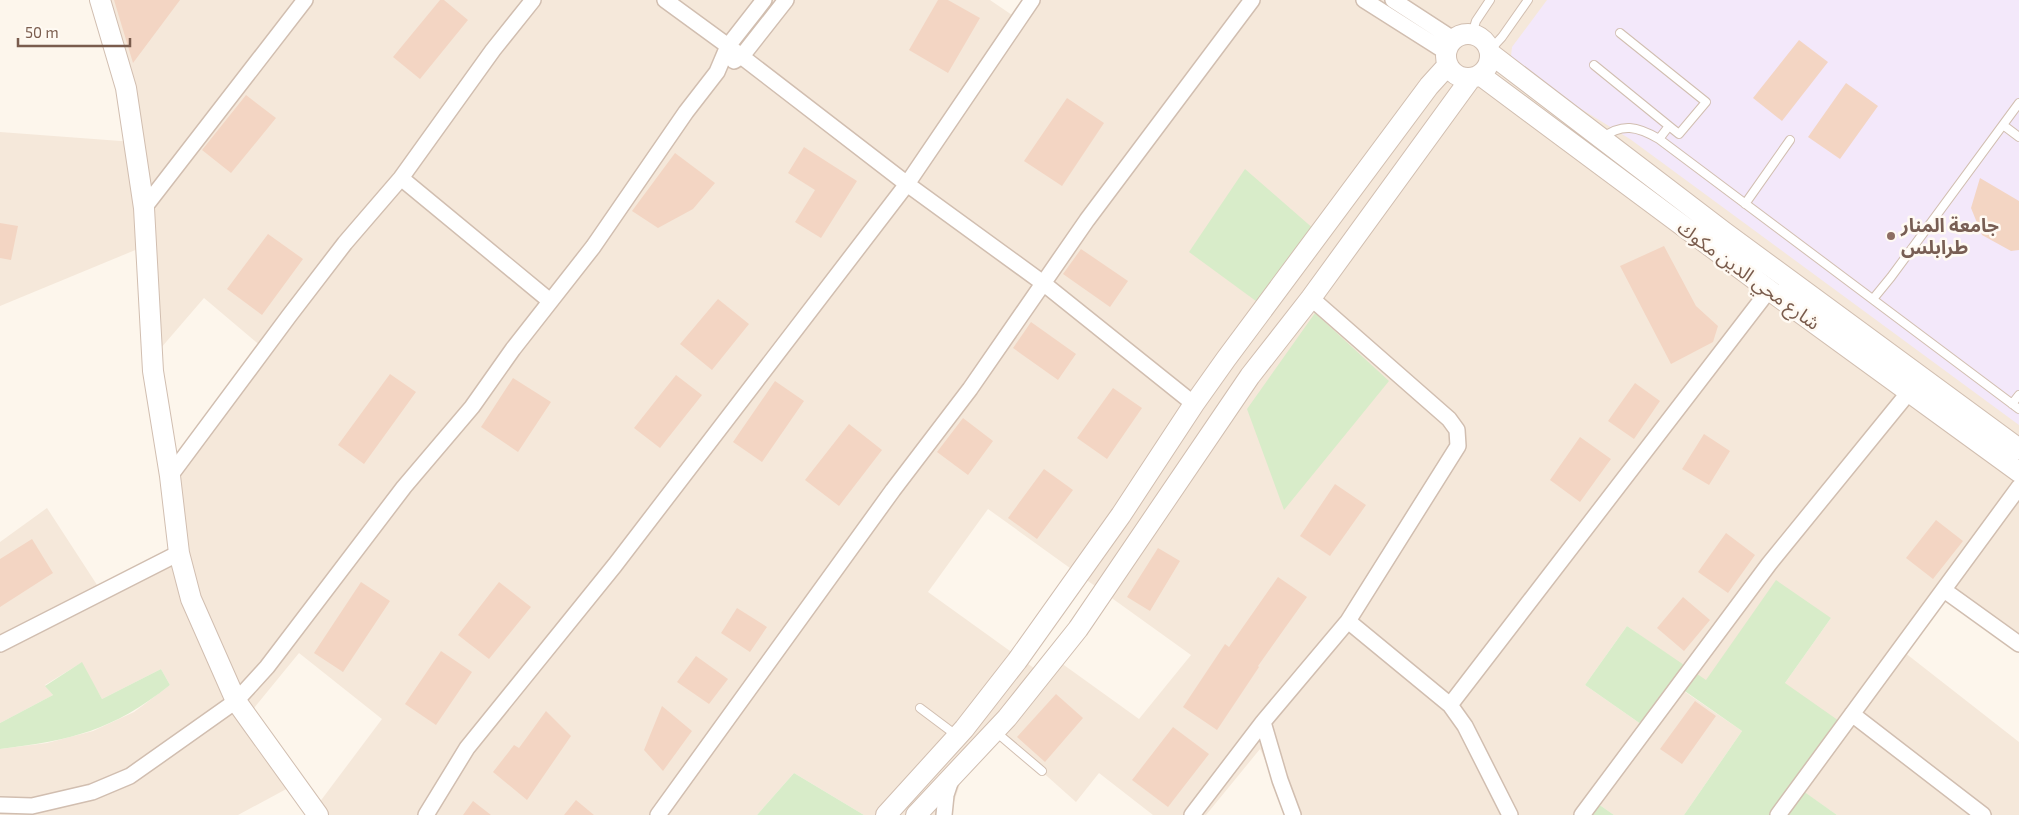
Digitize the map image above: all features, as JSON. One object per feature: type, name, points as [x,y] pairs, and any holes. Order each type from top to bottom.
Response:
[{"type":"street","points":[[100,0],[126,88],[144,208],[153,371],[170,476],[179,553],[190,598],[236,701],[318,815]]},
{"type":"street","points":[[144,208],[305,0]]},
{"type":"street","points":[[170,476],[345,242],[401,178],[493,50],[533,0]]},
{"type":"street","points":[[665,0],[742,56],[907,184],[1043,283],[1194,404]]},
{"type":"street","points":[[0,806],[32,806],[92,792],[130,776],[236,701],[267,667],[404,487],[472,407],[513,349],[593,247],[686,112],[717,72],[728,46],[764,0]]},
{"type":"street","points":[[717,72],[742,56],[786,0]]},
{"type":"street","points":[[426,815],[467,748],[615,565],[907,184],[1032,0]]},
{"type":"street","points":[[658,815],[893,490],[970,389],[1087,220],[1252,0]]},
{"type":"street","points":[[1364,0],[1455,48]]},
{"type":"street","points":[[1393,0],[1455,48],[1457,76],[1476,77]]},
{"type":"street","points":[[886,815],[904,794],[957,737],[1055,609],[1226,359],[1424,94],[1455,48],[1480,37],[1486,42],[1490,52],[1488,66],[1476,77],[1311,298],[1250,376],[1083,621],[1008,718],[916,815],[904,794]]},
{"type":"street","name":"شارع محي الدين مكوك","points":[[1490,52],[1724,232],[2019,449]]},
{"type":"street","name":"شارع محي الدين مكوك","points":[[1476,77],[2019,472]]},
{"type":"street","points":[[401,178],[550,301]]},
{"type":"street","points":[[1712,248],[1724,232]]},
{"type":"street","points":[[1450,705],[1769,290]]},
{"type":"street","points":[[1192,815],[1263,722],[1348,621],[1458,446],[1457,430],[1448,419],[1311,298]]},
{"type":"street","points":[[1226,359],[1250,376]]},
{"type":"street","points":[[1582,815],[1769,564],[1909,392]]},
{"type":"street","points":[[1778,815],[2019,487]]},
{"type":"street","points":[[0,644],[179,553]]},
{"type":"street","points":[[1944,590],[2019,644]]},
{"type":"street","points":[[1348,621],[1450,705],[1465,726],[1510,815]]},
{"type":"street","points":[[1852,714],[1979,814]]},
{"type":"street","points":[[1263,722],[1280,780],[1293,815]]},
{"type":"street","points":[[944,815],[949,782],[956,773]]},
{"type":"lane","points":[[1455,48],[1490,0]]},
{"type":"lane","points":[[1490,52],[1528,0]]},
{"type":"lane","points":[[1594,65],[1679,134],[1706,102],[1620,33]]},
{"type":"lane","points":[[1873,299],[2019,102]]},
{"type":"lane","points":[[2003,125],[2019,137]]},
{"type":"lane","points":[[1659,139],[1669,126]]},
{"type":"lane","points":[[1601,139],[1613,130],[1623,127],[1649,133],[1659,139],[2019,409]]},
{"type":"lane","points":[[1746,204],[1790,140]]},
{"type":"lane","points":[[2012,404],[2019,395]]},
{"type":"lane","points":[[920,708],[957,737]]},
{"type":"lane","points":[[995,731],[1042,771]]},
{"type":"shaded area","points":[[97,0],[990,0],[1012,15],[1023,0],[1612,0],[2019,104],[2019,645],[1941,589],[1895,645],[2019,742],[2019,815],[1837,815],[1795,786],[1785,683],[1831,618],[1705,681],[1627,626],[1585,685],[1648,729],[1678,687],[1742,731],[1684,815],[1614,815],[1591,799],[1580,815],[1290,815],[1260,749],[1206,815],[1153,815],[1099,773],[1076,802],[1002,736],[961,781],[952,815],[864,815],[794,773],[757,815],[319,815],[316,807],[382,719],[299,653],[250,713],[290,787],[238,815],[0,815],[0,749],[47,743],[93,731],[134,712],[170,685],[161,669],[102,699],[81,663],[45,685],[53,695],[0,723],[0,542],[47,508],[101,591],[169,558],[171,478],[263,348],[204,298],[154,356],[145,246],[0,306],[0,132],[134,142]],"holes":[[[988,509],[1191,655],[1139,719],[1050,655],[1038,671],[928,592]]]},
{"type":"shaded area","name":"جامعة المنار طرابلس","points":[[1547,0],[2019,0],[2019,425],[1630,139],[1514,65],[1511,56],[1512,47]]},
{"type":"green space","points":[[1245,169],[1315,230],[1260,304],[1189,252]]},
{"type":"green space","points":[[1315,313],[1389,381],[1284,510],[1247,409]]},
{"type":"green space","points":[[1776,580],[1831,618],[1785,683],[1842,723],[1796,786],[1837,815],[1684,815],[1742,731],[1679,687],[1648,729],[1585,685],[1627,626],[1706,680]]},
{"type":"green space","points":[[82,662],[102,699],[161,669],[170,685],[129,713],[90,731],[49,742],[0,749],[0,723],[53,695],[45,686]]},
{"type":"green space","points":[[794,773],[864,815],[757,815]]},
{"type":"green space","points":[[1591,799],[1614,815],[1580,815]]},
{"type":"building","points":[[114,0],[180,0],[133,63]]},
{"type":"building","points":[[440,0],[444,0],[468,20],[420,79],[393,57]]},
{"type":"building","points":[[938,0],[948,0],[980,18],[948,73],[909,50]]},
{"type":"building","points":[[1799,40],[1828,62],[1782,121],[1753,98]]},
{"type":"building","points":[[1846,83],[1878,106],[1840,159],[1808,137]]},
{"type":"building","points":[[246,95],[276,118],[231,173],[202,150]]},
{"type":"building","points":[[1067,98],[1104,123],[1062,186],[1024,161]]},
{"type":"building","points":[[804,147],[857,181],[821,238],[795,222],[815,190],[788,173]]},
{"type":"building","points":[[675,153],[715,183],[693,209],[658,228],[632,211]]},
{"type":"building","points":[[1980,178],[2019,201],[2019,250],[2011,251],[1982,235],[1971,208]]},
{"type":"building","points":[[0,223],[18,226],[11,260],[0,258]]},
{"type":"building","points":[[268,234],[303,259],[262,315],[227,289]]},
{"type":"building","points":[[1664,246],[1696,306],[1718,326],[1713,342],[1671,364],[1620,266]]},
{"type":"building","points":[[1081,249],[1128,281],[1110,307],[1063,274]]},
{"type":"building","points":[[718,299],[749,324],[712,370],[680,344]]},
{"type":"building","points":[[1031,322],[1076,354],[1058,380],[1013,348]]},
{"type":"building","points":[[390,374],[416,392],[364,464],[338,445]]},
{"type":"building","points":[[676,375],[702,395],[660,448],[634,428]]},
{"type":"building","points":[[513,378],[551,402],[518,452],[481,427]]},
{"type":"building","points":[[775,381],[804,401],[762,462],[733,442]]},
{"type":"building","points":[[1635,383],[1660,401],[1634,439],[1608,421]]},
{"type":"building","points":[[1113,388],[1142,408],[1107,459],[1077,438]]},
{"type":"building","points":[[963,418],[993,441],[968,475],[937,452]]},
{"type":"building","points":[[849,424],[882,450],[839,506],[805,480]]},
{"type":"building","points":[[1704,434],[1730,451],[1709,485],[1682,469]]},
{"type":"building","points":[[1580,437],[1611,459],[1580,502],[1550,480]]},
{"type":"building","points":[[1044,469],[1073,490],[1037,539],[1008,518]]},
{"type":"building","points":[[1335,484],[1366,505],[1330,556],[1300,536]]},
{"type":"building","points":[[1936,520],[1963,541],[1933,579],[1906,558]]},
{"type":"building","points":[[1726,533],[1755,555],[1728,593],[1698,572]]},
{"type":"building","points":[[32,539],[53,573],[0,607],[0,559]]},
{"type":"building","points":[[1158,548],[1180,561],[1150,611],[1127,597]]},
{"type":"building","points":[[1278,577],[1307,597],[1258,666],[1217,730],[1183,707],[1225,644],[1229,647]]},
{"type":"building","points":[[361,582],[390,601],[343,672],[314,653]]},
{"type":"building","points":[[499,582],[531,607],[489,659],[458,635]]},
{"type":"building","points":[[1683,597],[1710,620],[1684,651],[1657,628]]},
{"type":"building","points":[[737,608],[767,627],[750,652],[721,633]]},
{"type":"building","points":[[441,651],[472,672],[436,725],[405,704]]},
{"type":"building","points":[[696,656],[728,679],[709,704],[677,682]]},
{"type":"building","points":[[1056,694],[1083,718],[1045,762],[1017,737]]},
{"type":"building","points":[[1695,701],[1716,716],[1682,764],[1660,749]]},
{"type":"building","points":[[662,706],[692,731],[663,771],[644,750]]},
{"type":"building","points":[[546,711],[571,736],[527,800],[493,772],[514,745],[519,748]]},
{"type":"building","points":[[1173,727],[1209,754],[1168,807],[1132,780]]},
{"type":"building","points":[[576,800],[594,815],[564,815]]},
{"type":"building","points":[[473,801],[491,815],[463,815]]},
{"type":"place","name":"جامعة المنار طرابلس","points":[[1891,236]]}]
